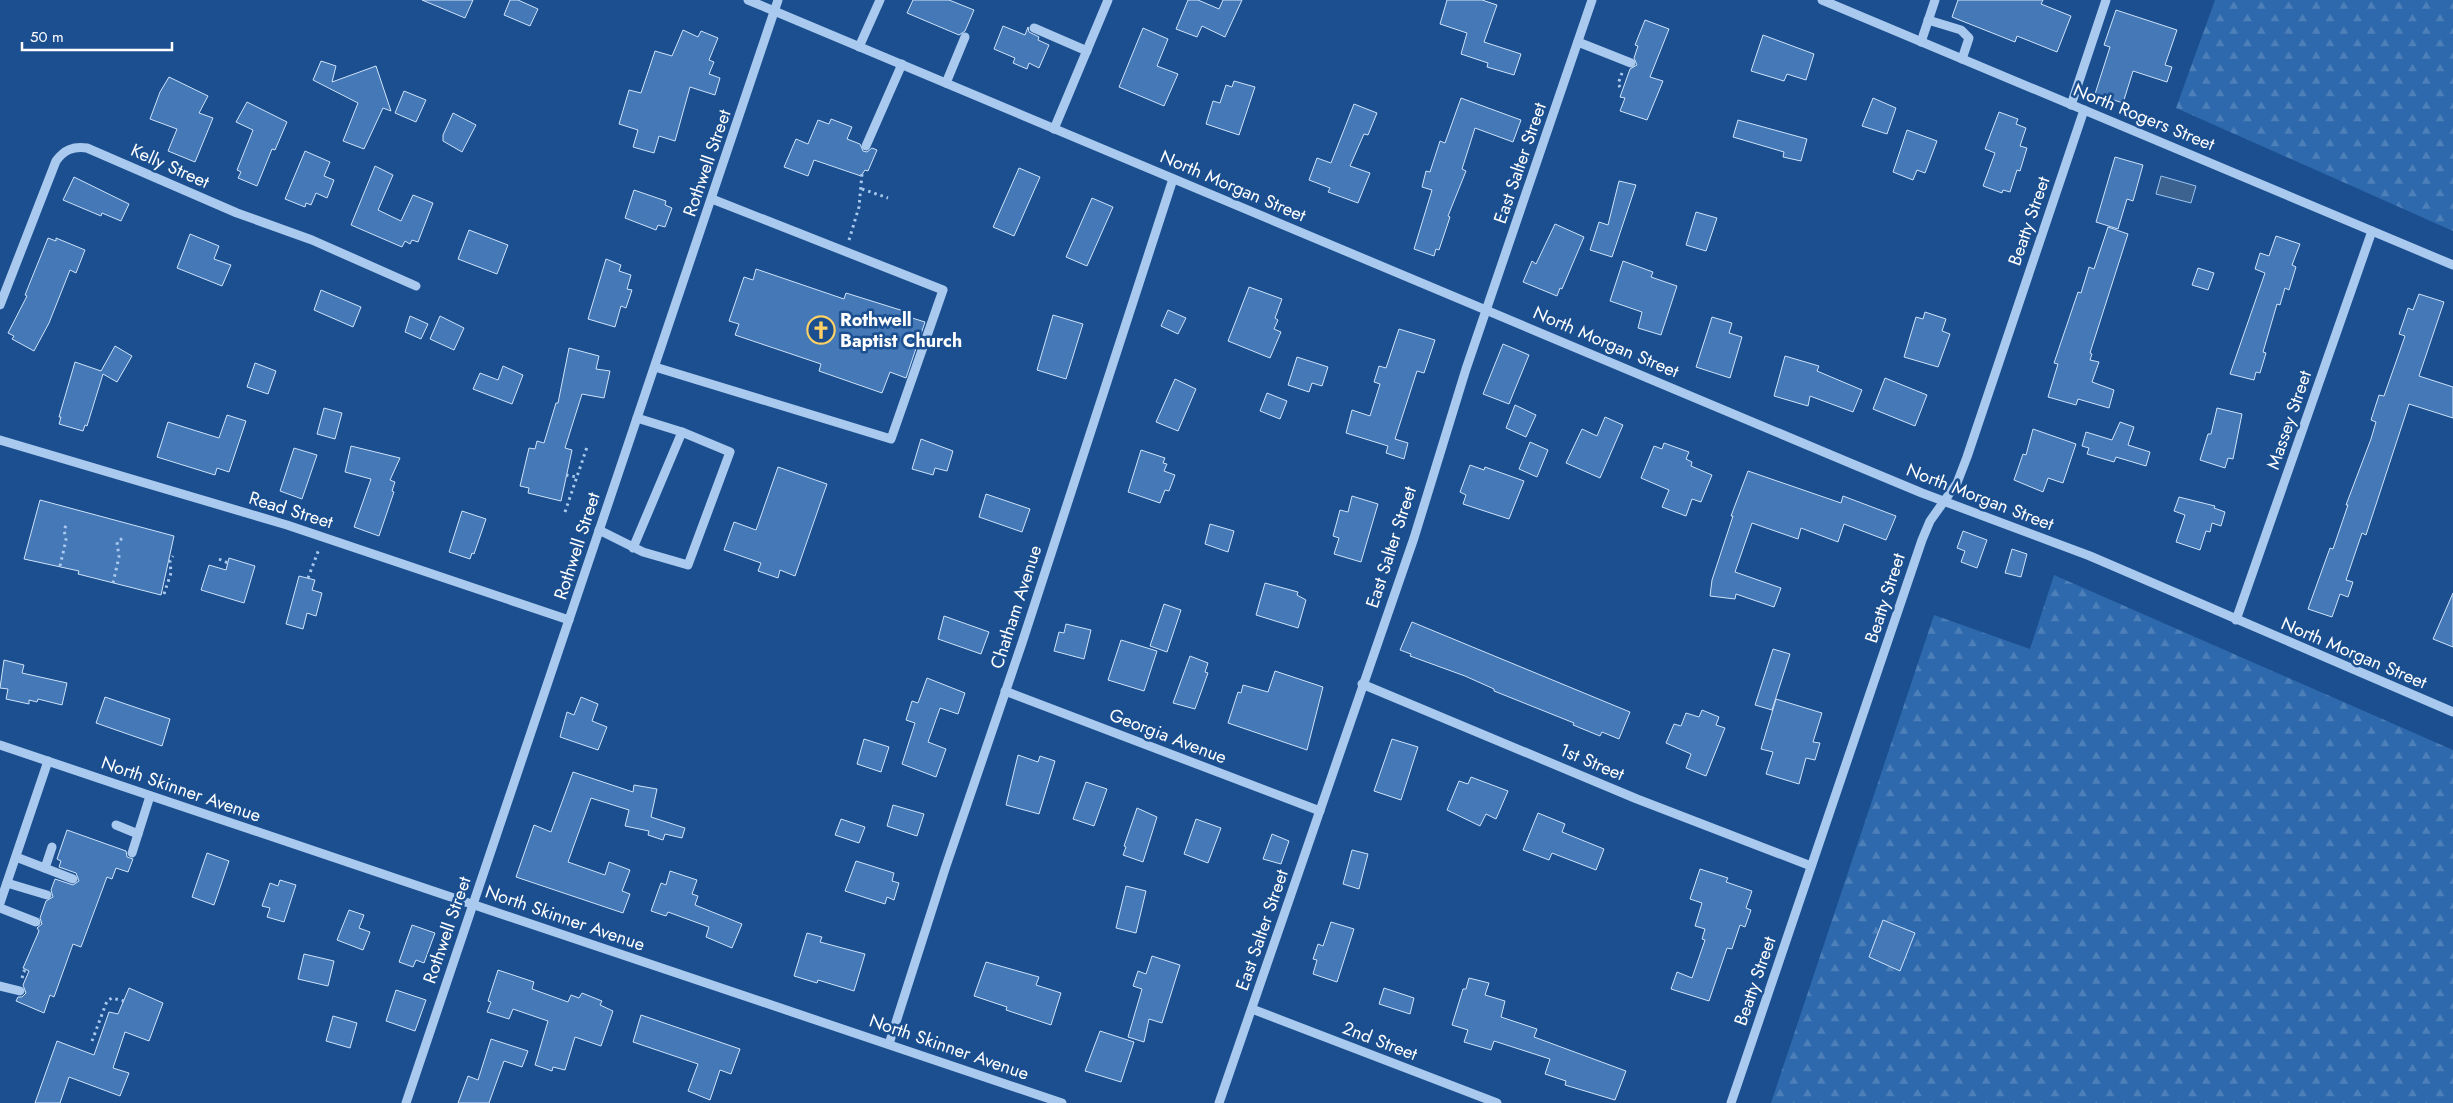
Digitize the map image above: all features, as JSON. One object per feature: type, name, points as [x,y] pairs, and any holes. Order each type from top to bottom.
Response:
[{"type":"street","name":"North Morgan Street","points":[[748,0],[1841,460],[2090,556],[2453,712]]},
{"type":"street","name":"Rothwell Street","points":[[406,1103],[511,785],[569,620],[778,0]]},
{"type":"street","points":[[859,46],[880,0]]},
{"type":"street","points":[[1054,129],[1108,0]]},
{"type":"street","name":"East Salter Street","points":[[1219,1103],[1362,684],[1414,538],[1440,448],[1592,0]]},
{"type":"street","name":"North Rogers Street","points":[[1822,0],[2453,265]]},
{"type":"street","points":[[1920,42],[1935,0]]},
{"type":"street","points":[[2071,104],[2106,0]]},
{"type":"street","points":[[1928,20],[1961,30],[1969,38],[1962,59]]},
{"type":"street","points":[[1034,28],[1087,50]]},
{"type":"street","points":[[946,83],[965,37]]},
{"type":"street","points":[[1578,42],[1631,63]]},
{"type":"street","points":[[866,146],[902,64]]},
{"type":"street","name":"Beatty Street","points":[[1731,1103],[1922,540],[1930,521],[1957,482],[1967,457],[2084,110]]},
{"type":"street","name":"Kelly Street","points":[[0,305],[56,161],[66,150],[82,147],[151,174],[237,213],[312,240],[416,286]]},
{"type":"street","name":"Chatham Avenue","points":[[889,1044],[1173,179]]},
{"type":"street","points":[[655,367],[891,439],[943,290],[712,199]]},
{"type":"street","name":"Massey Street","points":[[2236,620],[2372,231]]},
{"type":"street","points":[[599,530],[633,548],[688,565],[730,452],[682,432],[637,418]]},
{"type":"street","points":[[633,548],[682,432]]},
{"type":"street","name":"Read Street","points":[[0,440],[323,537],[569,620]]},
{"type":"street","name":"1st Street","points":[[1362,684],[1637,799],[1811,866]]},
{"type":"street","name":"Georgia Avenue","points":[[1005,691],[1320,811]]},
{"type":"street","name":"North Skinner Avenue","points":[[0,745],[1062,1103]]},
{"type":"street","points":[[0,903],[48,761]]},
{"type":"street","points":[[132,853],[150,796]]},
{"type":"street","points":[[116,825],[138,834]]},
{"type":"street","points":[[45,868],[52,847]]},
{"type":"street","points":[[16,857],[73,879]]},
{"type":"street","points":[[7,883],[46,895]]},
{"type":"street","points":[[0,908],[36,922]]},
{"type":"street","points":[[0,986],[20,991]]},
{"type":"street","name":"2nd Street","points":[[1252,1009],[1497,1103]]},
{"type":"path","points":[[855,224],[862,189],[862,174]]},
{"type":"path","points":[[862,189],[888,198]]},
{"type":"path","points":[[565,512],[587,447]]},
{"type":"path","points":[[566,475],[577,477]]},
{"type":"path","points":[[60,566],[66,540],[64,530],[67,523]]},
{"type":"path","points":[[308,578],[323,537]]},
{"type":"path","points":[[113,583],[119,557],[117,542],[123,538]]},
{"type":"path","points":[[164,594],[171,573],[170,561],[173,556]]},
{"type":"path","points":[[219,559],[228,563]]},
{"type":"path","points":[[92,1041],[107,1001],[112,998],[124,1001]]},
{"type":"green space","points":[[2215,0],[2453,0],[2453,231],[2176,108]]},
{"type":"green space","points":[[2054,575],[2453,750],[2453,1103],[1771,1103],[1934,615],[2030,649]]},
{"type":"shaded area","points":[[2161,176],[2196,186],[2191,203],[2156,194]]},
{"type":"building","points":[[422,0],[473,0],[465,18]]},
{"type":"building","points":[[510,0],[518,0],[538,9],[530,26],[504,15]]},
{"type":"building","points":[[913,0],[949,0],[974,10],[965,31],[959,35],[907,13]]},
{"type":"building","points":[[1188,0],[1198,0],[1219,9],[1223,0],[1242,0],[1225,37],[1202,26],[1197,37],[1176,29]]},
{"type":"building","points":[[1447,0],[1482,0],[1497,5],[1484,42],[1521,54],[1514,75],[1487,67],[1488,63],[1461,54],[1467,33],[1440,24]]},
{"type":"building","points":[[1958,0],[2043,0],[2041,4],[2071,16],[2057,52],[2017,36],[2015,42],[1952,17]]},
{"type":"building","points":[[2116,10],[2177,30],[2165,65],[2172,67],[2167,82],[2133,71],[2123,103],[2095,94],[2110,47],[2104,45]]},
{"type":"building","points":[[1645,20],[1669,29],[1650,77],[1663,81],[1647,120],[1620,111],[1625,98],[1620,97],[1630,69],[1637,65],[1634,58],[1638,46],[1635,45]]},
{"type":"building","points":[[1003,26],[1025,35],[1028,27],[1029,32],[1039,37],[1038,40],[1049,45],[1039,68],[1029,63],[1027,69],[1013,63],[1015,58],[994,49]]},
{"type":"building","points":[[1143,28],[1168,39],[1157,66],[1178,74],[1164,106],[1119,87]]},
{"type":"building","points":[[683,30],[698,37],[701,31],[718,38],[709,60],[714,62],[709,74],[720,78],[715,95],[690,87],[675,141],[659,136],[654,153],[633,147],[638,130],[619,124],[629,90],[641,93],[655,51],[672,56]]},
{"type":"building","points":[[1763,35],[1814,54],[1806,80],[1787,74],[1784,81],[1751,71]]},
{"type":"building","points":[[321,61],[336,66],[332,82],[376,66],[391,111],[383,108],[364,149],[343,141],[358,103],[313,80]]},
{"type":"building","points":[[169,77],[208,96],[199,113],[213,118],[195,162],[168,151],[177,129],[150,119],[160,92]]},
{"type":"building","points":[[1234,81],[1255,87],[1239,135],[1206,124],[1213,101],[1220,103],[1226,85],[1232,87]]},
{"type":"building","points":[[404,91],[426,100],[416,122],[395,113]]},
{"type":"building","points":[[1461,98],[1521,120],[1513,142],[1475,128],[1462,169],[1466,171],[1448,216],[1450,217],[1439,250],[1436,249],[1434,256],[1414,249],[1432,190],[1422,187],[1426,171],[1430,172],[1440,141],[1445,143]]},
{"type":"building","points":[[1873,98],[1896,108],[1887,134],[1862,126]]},
{"type":"building","points":[[247,102],[287,122],[275,150],[272,149],[257,186],[238,178],[241,172],[237,170],[253,130],[236,122]]},
{"type":"building","points":[[1354,104],[1377,113],[1368,135],[1364,134],[1350,166],[1370,173],[1358,203],[1328,192],[1330,188],[1309,180],[1317,158],[1331,163]]},
{"type":"building","points":[[1999,112],[2018,119],[2016,124],[2026,128],[2020,146],[2027,148],[2020,171],[2017,170],[2010,192],[2003,190],[2002,193],[1983,186],[1995,153],[1985,149]]},
{"type":"building","points":[[453,113],[476,125],[462,152],[443,141],[443,135]]},
{"type":"building","points":[[831,119],[852,127],[847,139],[860,144],[863,151],[867,152],[872,148],[877,150],[868,171],[865,170],[861,176],[814,160],[808,176],[784,167],[796,139],[808,144],[818,120],[829,124]]},
{"type":"building","points":[[1738,120],[1807,139],[1801,161],[1783,157],[1784,152],[1733,137]]},
{"type":"building","points":[[1907,130],[1937,141],[1925,173],[1917,170],[1913,180],[1893,172]]},
{"type":"building","points":[[305,151],[330,162],[324,176],[334,180],[327,198],[316,193],[311,205],[306,203],[305,207],[285,199]]},
{"type":"building","points":[[2115,157],[2143,165],[2133,201],[2127,199],[2118,229],[2096,222]]},
{"type":"building","points":[[375,166],[393,175],[378,210],[401,221],[413,195],[433,203],[418,242],[412,240],[410,244],[405,241],[402,247],[351,225]]},
{"type":"building","points":[[1019,168],[1040,177],[1014,236],[993,227]]},
{"type":"building","points":[[74,177],[129,204],[121,221],[102,213],[101,216],[63,200]]},
{"type":"building","points":[[1619,181],[1636,185],[1612,257],[1590,250],[1599,222],[1608,225]]},
{"type":"building","points":[[634,190],[666,201],[665,205],[672,208],[665,227],[658,225],[656,230],[625,218]]},
{"type":"building","points":[[1092,198],[1113,207],[1087,266],[1066,257]]},
{"type":"building","points":[[1696,212],[1717,218],[1706,251],[1686,245]]},
{"type":"building","points":[[1555,224],[1584,237],[1562,289],[1560,288],[1557,296],[1523,282],[1532,261],[1536,264]]},
{"type":"building","points":[[2108,227],[2128,234],[2090,353],[2092,354],[2090,360],[2099,362],[2092,382],[2114,390],[2109,408],[2078,399],[2076,405],[2048,397],[2058,364],[2054,363],[2078,292],[2081,293],[2089,267],[2094,269]]},
{"type":"building","points":[[469,230],[508,245],[497,274],[458,259]]},
{"type":"building","points":[[190,234],[219,246],[214,259],[231,265],[222,286],[177,268]]},
{"type":"building","points":[[2276,236],[2300,244],[2292,265],[2296,267],[2289,290],[2285,288],[2280,305],[2277,304],[2263,352],[2266,353],[2260,373],[2256,372],[2254,380],[2230,374],[2265,273],[2255,269],[2260,253],[2269,256]]},
{"type":"building","points":[[48,238],[56,241],[56,238],[85,250],[76,273],[70,270],[49,323],[34,351],[12,339],[14,336],[8,333],[27,296],[25,295]]},
{"type":"building","points":[[606,259],[621,265],[619,271],[631,275],[627,289],[632,290],[626,308],[621,306],[615,327],[588,319]]},
{"type":"building","points":[[1623,261],[1653,272],[1651,277],[1677,286],[1661,335],[1638,328],[1642,312],[1610,301]]},
{"type":"building","points":[[2198,268],[2214,273],[2208,290],[2192,285]]},
{"type":"building","name":"Rothwell Baptist Church","points":[[756,269],[844,299],[846,293],[910,313],[909,317],[925,322],[906,378],[890,372],[882,393],[819,371],[821,364],[735,335],[739,324],[729,321],[744,277],[753,280]]},
{"type":"building","points":[[1249,287],[1282,299],[1275,318],[1278,320],[1274,329],[1281,332],[1270,358],[1228,341]]},
{"type":"building","points":[[321,290],[361,307],[353,327],[314,310]]},
{"type":"building","points":[[2419,294],[2444,302],[2419,376],[2453,387],[2453,418],[2409,404],[2366,535],[2362,533],[2346,580],[2353,582],[2348,597],[2340,594],[2332,617],[2308,609],[2330,548],[2333,549],[2348,505],[2346,505],[2371,439],[2376,422],[2371,420],[2379,395],[2384,396],[2405,336],[2399,334],[2408,308],[2413,310]]},
{"type":"building","points":[[1168,310],[1186,318],[1178,334],[1161,326]]},
{"type":"building","points":[[1925,312],[1946,319],[1942,331],[1950,334],[1938,367],[1904,357],[1916,317],[1923,319]]},
{"type":"building","points":[[1053,315],[1083,324],[1066,379],[1037,370]]},
{"type":"building","points":[[410,316],[428,324],[421,339],[405,332]]},
{"type":"building","points":[[440,316],[464,328],[454,350],[430,339]]},
{"type":"building","points":[[1712,317],[1732,323],[1729,333],[1742,337],[1730,378],[1696,367]]},
{"type":"building","points":[[1399,329],[1435,340],[1424,373],[1417,371],[1395,439],[1408,443],[1404,459],[1386,453],[1388,446],[1346,433],[1352,410],[1370,416],[1380,384],[1374,382],[1379,366],[1386,368]]},
{"type":"building","points":[[1503,344],[1529,355],[1509,404],[1483,394]]},
{"type":"building","points":[[115,346],[132,356],[117,382],[103,374],[87,426],[85,425],[83,431],[59,424],[61,417],[59,417],[75,362],[101,371]]},
{"type":"building","points":[[569,348],[599,356],[596,369],[610,371],[604,398],[582,394],[565,448],[572,450],[561,501],[528,493],[529,488],[520,486],[529,448],[535,449],[537,441],[544,443],[556,403],[558,403]]},
{"type":"building","points":[[1785,356],[1819,366],[1817,371],[1862,390],[1853,412],[1810,396],[1808,406],[1774,396]]},
{"type":"building","points":[[1297,357],[1328,367],[1322,386],[1312,383],[1309,392],[1288,385]]},
{"type":"building","points":[[255,363],[276,371],[268,394],[247,387]]},
{"type":"building","points":[[503,366],[523,375],[512,404],[473,389],[480,373],[498,380]]},
{"type":"building","points":[[1885,378],[1927,395],[1915,426],[1873,409]]},
{"type":"building","points":[[1175,379],[1196,389],[1178,431],[1156,422]]},
{"type":"building","points":[[1267,393],[1287,401],[1280,419],[1260,411]]},
{"type":"building","points":[[1515,405],[1536,415],[1526,437],[1506,428]]},
{"type":"building","points":[[324,408],[342,413],[335,439],[317,434]]},
{"type":"building","points":[[2217,408],[2242,414],[2233,459],[2228,458],[2225,468],[2200,460],[2208,434],[2211,434]]},
{"type":"building","points":[[227,415],[246,421],[229,472],[217,468],[215,475],[157,457],[168,422],[219,438]]},
{"type":"building","points":[[1605,417],[1623,425],[1600,478],[1566,463],[1582,429],[1597,436]]},
{"type":"building","points":[[2120,422],[2134,427],[2128,445],[2150,452],[2146,466],[2116,457],[2114,462],[2087,454],[2089,448],[2082,446],[2086,432],[2112,440]]},
{"type":"building","points":[[2033,429],[2076,444],[2063,483],[2048,478],[2043,492],[2014,480],[2023,454],[2026,455]]},
{"type":"building","points":[[921,439],[953,451],[947,471],[935,468],[933,475],[912,469]]},
{"type":"building","points":[[1530,442],[1548,450],[1537,477],[1519,469]]},
{"type":"building","points":[[1664,443],[1689,452],[1686,459],[1692,462],[1691,466],[1712,475],[1701,502],[1692,499],[1686,516],[1662,507],[1669,490],[1641,478],[1654,446],[1662,449]]},
{"type":"building","points":[[351,446],[400,458],[390,480],[395,482],[392,491],[394,492],[379,536],[354,527],[371,479],[345,472]]},
{"type":"building","points":[[294,448],[317,455],[302,499],[280,491]]},
{"type":"building","points":[[1141,450],[1165,458],[1163,463],[1167,464],[1164,471],[1175,475],[1169,491],[1165,490],[1160,503],[1128,492]]},
{"type":"building","points":[[1470,465],[1484,470],[1485,467],[1524,481],[1509,519],[1463,504],[1466,495],[1460,492]]},
{"type":"building","points":[[778,467],[827,484],[795,576],[780,570],[778,578],[758,571],[761,563],[724,550],[734,522],[756,530]]},
{"type":"building","points":[[1748,471],[1841,503],[1843,496],[1896,516],[1886,540],[1844,524],[1838,542],[1801,528],[1798,539],[1752,523],[1735,572],[1781,588],[1774,607],[1736,594],[1735,599],[1710,596],[1712,580],[1733,516],[1731,516]]},
{"type":"building","points":[[986,494],[1030,509],[1022,532],[979,517]]},
{"type":"building","points":[[1352,496],[1378,504],[1361,562],[1334,554],[1339,538],[1333,536],[1340,510],[1348,512]]},
{"type":"building","points":[[2179,497],[2215,506],[2214,508],[2225,512],[2221,526],[2212,523],[2210,532],[2206,531],[2200,550],[2176,542],[2185,515],[2174,511]]},
{"type":"building","points":[[40,500],[174,536],[161,595],[78,574],[79,571],[24,559]]},
{"type":"building","points":[[462,511],[486,519],[474,554],[472,553],[470,559],[449,552]]},
{"type":"building","points":[[1210,524],[1234,531],[1228,552],[1205,544]]},
{"type":"building","points":[[1963,531],[1987,540],[1977,568],[1961,562],[1965,551],[1957,548]]},
{"type":"building","points":[[2012,549],[2027,554],[2021,577],[2005,573]]},
{"type":"building","points":[[229,558],[255,566],[244,603],[201,590],[209,565],[226,570]]},
{"type":"building","points":[[299,576],[315,580],[312,590],[322,593],[316,616],[307,613],[303,629],[286,624]]},
{"type":"building","points":[[1265,583],[1298,592],[1297,595],[1306,600],[1298,628],[1256,615]]},
{"type":"building","points":[[2453,593],[2453,647],[2433,639]]},
{"type":"building","points":[[1164,604],[1181,610],[1167,652],[1150,646]]},
{"type":"building","points":[[944,616],[989,632],[981,654],[938,639]]},
{"type":"building","points":[[1412,622],[1630,712],[1619,739],[1602,732],[1600,736],[1573,725],[1574,723],[1494,691],[1494,689],[1465,676],[1410,656],[1411,654],[1400,650]]},
{"type":"building","points":[[1066,624],[1091,630],[1084,659],[1054,651],[1059,632],[1064,633]]},
{"type":"building","points":[[1121,640],[1157,651],[1144,691],[1108,680]]},
{"type":"building","points":[[1773,649],[1790,654],[1772,710],[1755,705]]},
{"type":"building","points":[[1190,656],[1208,663],[1205,672],[1208,673],[1195,709],[1173,703]]},
{"type":"building","points":[[4,660],[24,665],[22,673],[67,683],[62,705],[38,699],[37,702],[29,700],[29,704],[6,699],[8,689],[0,688]]},
{"type":"building","points":[[1275,671],[1323,687],[1307,750],[1228,723],[1238,692],[1241,693],[1243,685],[1268,692]]},
{"type":"building","points":[[927,678],[965,693],[958,714],[940,708],[928,742],[946,749],[936,777],[902,764],[915,723],[906,720],[912,701],[918,703]]},
{"type":"building","points":[[105,697],[170,719],[162,746],[96,723]]},
{"type":"building","points":[[581,697],[598,704],[592,721],[607,727],[598,750],[560,737],[567,712],[574,715]]},
{"type":"building","points":[[1776,699],[1822,713],[1813,742],[1820,743],[1815,760],[1806,758],[1799,784],[1766,774],[1773,752],[1761,749]]},
{"type":"building","points":[[1702,710],[1719,717],[1716,725],[1725,728],[1706,776],[1686,768],[1691,754],[1666,743],[1674,724],[1681,726],[1686,713],[1699,717]]},
{"type":"building","points":[[864,739],[889,747],[881,772],[857,764]]},
{"type":"building","points":[[1392,739],[1418,747],[1401,800],[1374,791]]},
{"type":"building","points":[[1018,755],[1038,762],[1040,756],[1055,761],[1039,814],[1006,805]]},
{"type":"building","points":[[573,772],[633,792],[634,785],[657,789],[651,817],[685,828],[682,838],[665,834],[663,840],[648,835],[649,831],[625,826],[629,810],[591,798],[568,862],[605,875],[609,862],[630,870],[622,891],[630,894],[623,913],[516,877],[534,825],[551,832]]},
{"type":"building","points":[[1471,777],[1508,791],[1496,819],[1486,814],[1480,826],[1447,810],[1459,781],[1468,784]]},
{"type":"building","points":[[1086,782],[1107,789],[1094,826],[1073,819]]},
{"type":"building","points":[[893,805],[924,814],[917,836],[887,826]]},
{"type":"building","points":[[1137,808],[1157,817],[1143,862],[1123,855],[1126,847],[1124,846]]},
{"type":"building","points":[[1538,813],[1565,824],[1562,832],[1604,849],[1596,870],[1552,853],[1549,860],[1523,850]]},
{"type":"building","points":[[841,819],[865,827],[859,843],[835,835]]},
{"type":"building","points":[[1196,819],[1221,828],[1208,863],[1184,854]]},
{"type":"building","points":[[67,830],[126,851],[127,857],[133,859],[128,872],[116,868],[112,879],[107,877],[81,947],[73,944],[54,997],[50,995],[44,1013],[16,1001],[18,997],[22,997],[26,993],[23,985],[29,971],[23,968],[39,931],[37,928],[42,924],[40,918],[46,901],[53,897],[51,890],[55,879],[73,885],[79,881],[76,873],[59,867],[61,861],[57,859]]},
{"type":"building","points":[[1272,834],[1289,841],[1281,864],[1263,859]]},
{"type":"building","points":[[1352,850],[1368,854],[1359,889],[1343,884]]},
{"type":"building","points":[[207,853],[229,861],[214,905],[192,897]]},
{"type":"building","points":[[856,861],[894,873],[892,881],[899,883],[894,900],[887,897],[885,904],[845,891]]},
{"type":"building","points":[[1700,869],[1728,878],[1726,882],[1752,891],[1746,908],[1751,910],[1745,927],[1740,925],[1732,949],[1727,948],[1709,1001],[1671,989],[1677,972],[1692,978],[1705,940],[1702,939],[1705,929],[1695,926],[1702,903],[1690,899]]},
{"type":"building","points":[[670,871],[697,880],[692,894],[698,896],[695,905],[742,924],[732,948],[706,937],[709,927],[668,912],[666,916],[651,911],[661,883],[666,885]]},
{"type":"building","points":[[280,880],[296,885],[284,922],[267,917],[270,908],[262,906],[270,883],[278,886]]},
{"type":"building","points":[[1126,886],[1146,891],[1136,933],[1116,928]]},
{"type":"building","points":[[349,910],[364,915],[359,928],[370,932],[363,950],[337,940]]},
{"type":"building","points":[[1883,920],[1915,933],[1900,971],[1869,957]]},
{"type":"building","points":[[1331,922],[1354,929],[1337,982],[1313,974],[1317,960],[1313,959],[1318,944],[1323,946]]},
{"type":"building","points":[[412,925],[435,933],[424,963],[416,960],[413,967],[399,962]]},
{"type":"building","points":[[807,933],[822,937],[820,942],[865,954],[854,991],[818,980],[817,983],[794,976]]},
{"type":"building","points":[[304,954],[334,961],[328,986],[298,979]]},
{"type":"building","points":[[1152,956],[1180,965],[1162,1023],[1149,1019],[1144,1042],[1128,1037],[1142,989],[1133,986],[1138,971],[1146,974]]},
{"type":"building","points":[[986,962],[1039,977],[1036,985],[1061,993],[1051,1025],[1006,1010],[1007,1007],[974,996]]},
{"type":"building","points":[[498,970],[534,982],[532,989],[568,1002],[571,995],[579,998],[582,993],[602,1001],[600,1005],[613,1011],[601,1046],[575,1037],[565,1070],[553,1067],[552,1071],[535,1065],[548,1021],[513,1009],[509,1019],[487,1012],[491,1002],[488,1001]]},
{"type":"building","points":[[1469,978],[1489,983],[1485,995],[1505,1001],[1501,1017],[1537,1029],[1534,1037],[1626,1071],[1615,1100],[1565,1085],[1566,1081],[1545,1074],[1550,1059],[1494,1041],[1491,1050],[1464,1042],[1468,1030],[1452,1025],[1463,989],[1466,989]]},
{"type":"building","points":[[129,988],[163,1003],[149,1041],[125,1032],[113,1068],[129,1073],[120,1096],[69,1077],[60,1103],[35,1103],[57,1041],[94,1055],[109,1012],[118,1014]]},
{"type":"building","points":[[1384,988],[1414,998],[1410,1014],[1379,1004]]},
{"type":"building","points":[[396,990],[426,1000],[415,1031],[386,1021]]},
{"type":"building","points":[[641,1015],[740,1049],[731,1074],[720,1070],[710,1100],[688,1091],[698,1064],[633,1042]]},
{"type":"building","points":[[333,1016],[357,1023],[350,1048],[326,1041]]},
{"type":"building","points":[[1100,1031],[1134,1042],[1121,1082],[1085,1071]]},
{"type":"building","points":[[491,1039],[528,1051],[522,1067],[504,1061],[489,1103],[458,1103],[468,1076],[478,1080]]},
{"type":"place","name":"Rothwell Baptist Church","points":[[821,330]]}]
